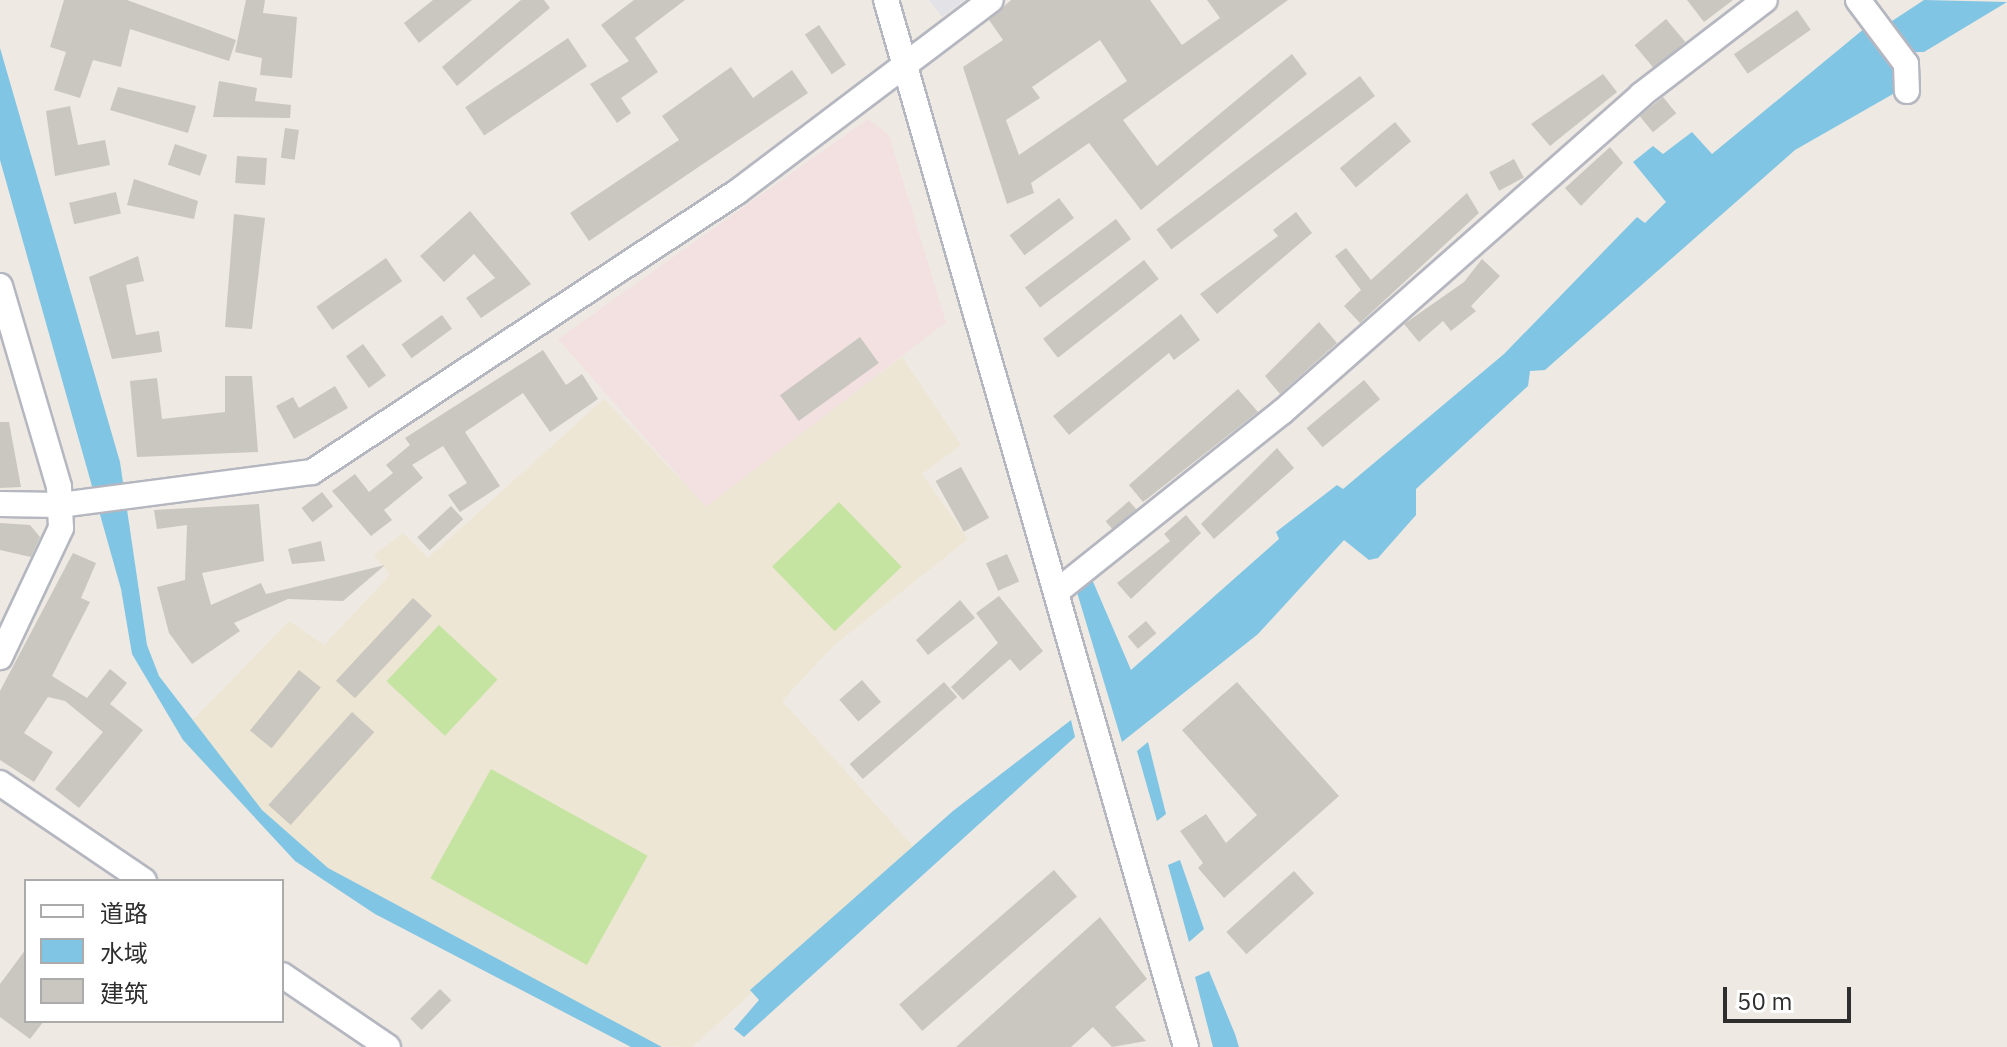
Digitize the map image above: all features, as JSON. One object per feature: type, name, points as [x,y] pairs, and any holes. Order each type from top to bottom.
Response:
[{"type":"street","points":[[886,0],[1059,590],[1186,1047]]},
{"type":"street","points":[[0,504],[60,505],[312,472],[737,192],[991,0]]},
{"type":"street","points":[[1059,590],[1282,412],[1641,95],[1765,0]]},
{"type":"street","points":[[1858,0],[1906,64],[1907,91]]},
{"type":"street","points":[[0,286],[60,505],[61,528],[41,581],[0,657]]},
{"type":"street","points":[[0,783],[141,879]]},
{"type":"street","points":[[284,976],[388,1047]]},
{"type":"shaded area","points":[[929,0],[965,0],[942,17]]},
{"type":"shaded area","points":[[868,119],[889,135],[946,322],[706,507],[558,339]]},
{"type":"shaded area","points":[[902,357],[961,445],[922,474],[968,539],[833,646],[782,701],[913,846],[692,1047],[659,1046],[328,868],[262,810],[191,722],[289,621],[324,645],[390,575],[374,555],[403,533],[428,558],[604,399],[706,506]]},
{"type":"green space","points":[[839,502],[902,567],[835,631],[772,567]]},
{"type":"green space","points":[[439,625],[498,680],[445,736],[386,681]]},
{"type":"green space","points":[[491,769],[648,856],[587,965],[430,878]]},
{"type":"water","points":[[1924,0],[2007,2],[1924,52],[1905,52],[1900,90],[1795,150],[1545,370],[1530,371],[1528,386],[1416,489],[1416,515],[1378,558],[1369,560],[1344,540],[1258,634],[1122,742],[1076,589],[1091,577],[1131,670],[1279,539],[1276,532],[1337,485],[1343,489],[1504,354],[1637,217],[1645,223],[1666,202],[1633,162],[1653,146],[1663,154],[1692,132],[1712,154],[1865,28],[1886,25]]},
{"type":"water","points":[[0,48],[120,462],[147,645],[159,676],[262,810],[328,868],[662,1047],[631,1047],[375,914],[295,861],[183,740],[132,654],[121,589],[0,160]]},
{"type":"water","points":[[1071,720],[1075,737],[744,1037],[734,1029],[759,1000],[750,990],[953,811]]},
{"type":"water","points":[[1148,742],[1166,814],[1157,821],[1137,751]]},
{"type":"water","points":[[1180,860],[1204,929],[1189,942],[1168,865]]},
{"type":"water","points":[[1209,971],[1239,1047],[1213,1047],[1195,977]]},
{"type":"building","points":[[64,0],[127,0],[236,40],[229,61],[130,29],[121,67],[93,60],[80,98],[54,90],[66,52],[50,47]]},
{"type":"building","points":[[246,0],[265,0],[263,13],[297,17],[292,78],[260,75],[262,58],[235,52]]},
{"type":"building","points":[[433,0],[472,0],[419,43],[404,23]]},
{"type":"building","points":[[521,0],[544,0],[550,8],[457,86],[442,67]]},
{"type":"building","points":[[634,0],[685,0],[635,38],[658,72],[621,98],[631,113],[617,123],[590,84],[629,61],[601,25]]},
{"type":"building","points":[[1011,0],[1150,0],[1182,45],[1220,18],[1207,0],[1288,0],[1123,120],[1157,166],[1292,54],[1307,74],[1141,210],[1089,143],[1031,183],[1034,193],[1007,204],[963,67],[1003,40],[989,20]],"holes":[[[1100,40],[1127,81],[1019,155],[1006,120],[1040,98],[1032,87]]]},
{"type":"building","points":[[1687,0],[1733,0],[1704,22]]},
{"type":"building","points":[[1797,10],[1811,30],[1748,74],[1734,54]]},
{"type":"building","points":[[1666,19],[1685,42],[1654,68],[1635,45]]},
{"type":"building","points":[[819,25],[846,65],[832,74],[805,35]]},
{"type":"building","points":[[568,38],[587,66],[484,136],[465,107]]},
{"type":"building","points":[[731,67],[753,98],[792,70],[808,93],[589,241],[570,213],[679,140],[662,116]]},
{"type":"building","points":[[1603,74],[1617,92],[1550,146],[1531,124]]},
{"type":"building","points":[[1360,76],[1375,96],[1171,249],[1156,229]]},
{"type":"building","points":[[219,81],[257,88],[255,101],[291,105],[290,118],[213,117]]},
{"type":"building","points":[[118,87],[196,106],[188,133],[110,110]]},
{"type":"building","points":[[1663,97],[1676,113],[1653,132],[1640,116]]},
{"type":"building","points":[[70,106],[78,145],[105,140],[110,165],[55,176],[46,111]]},
{"type":"building","points":[[1395,122],[1411,141],[1356,187],[1340,168]]},
{"type":"building","points":[[285,128],[299,130],[295,160],[281,158]]},
{"type":"building","points":[[175,144],[207,155],[200,176],[168,165]]},
{"type":"building","points":[[1610,147],[1623,163],[1581,206],[1565,188]]},
{"type":"building","points":[[237,156],[267,158],[265,185],[235,183]]},
{"type":"building","points":[[1514,159],[1524,178],[1499,191],[1489,172]]},
{"type":"building","points":[[134,179],[198,201],[194,219],[127,205]]},
{"type":"building","points":[[116,192],[121,213],[74,224],[69,203]]},
{"type":"building","points":[[1467,193],[1479,213],[1360,323],[1344,306],[1361,290],[1335,256],[1346,248],[1371,280]]},
{"type":"building","points":[[1059,198],[1074,218],[1025,255],[1009,235]]},
{"type":"building","points":[[470,211],[531,284],[481,318],[466,298],[495,278],[474,254],[444,282],[420,256]]},
{"type":"building","points":[[1296,212],[1312,233],[1217,314],[1200,294],[1278,236],[1273,230]]},
{"type":"building","points":[[234,214],[265,218],[252,329],[225,327]]},
{"type":"building","points":[[1116,219],[1131,239],[1040,308],[1025,288]]},
{"type":"building","points":[[138,256],[144,281],[126,285],[136,335],[159,331],[162,352],[112,359],[89,277]]},
{"type":"building","points":[[386,258],[402,281],[332,330],[316,307]]},
{"type":"building","points":[[1482,259],[1500,276],[1471,306],[1476,311],[1451,331],[1443,321],[1419,342],[1404,324],[1464,282]]},
{"type":"building","points":[[1144,260],[1159,279],[1058,358],[1043,339]]},
{"type":"building","points":[[1181,314],[1200,340],[1174,360],[1169,353],[1069,435],[1053,416]]},
{"type":"building","points":[[442,315],[452,329],[412,358],[402,344]]},
{"type":"building","points":[[1319,322],[1337,343],[1280,394],[1265,376]]},
{"type":"building","points":[[860,337],[879,363],[799,421],[780,395]]},
{"type":"building","points":[[363,344],[386,376],[369,388],[346,356]]},
{"type":"building","points":[[543,350],[566,385],[582,374],[598,399],[550,432],[523,393],[465,432],[500,486],[460,512],[448,495],[467,483],[443,446],[412,465],[423,478],[384,510],[392,520],[371,536],[332,491],[355,474],[369,492],[393,473],[386,465],[410,445],[405,438]]},
{"type":"building","points":[[225,376],[252,376],[258,452],[137,457],[130,381],[157,378],[162,419],[225,412]]},
{"type":"building","points":[[1364,380],[1380,399],[1323,447],[1307,428]]},
{"type":"building","points":[[335,386],[348,408],[294,439],[276,406],[293,397],[299,408]]},
{"type":"building","points":[[1238,389],[1258,412],[1143,502],[1129,485]]},
{"type":"building","points":[[0,422],[9,422],[21,487],[0,488]]},
{"type":"building","points":[[1277,448],[1294,468],[1214,539],[1201,524]]},
{"type":"building","points":[[961,467],[989,518],[964,532],[936,481]]},
{"type":"building","points":[[322,492],[333,506],[313,522],[302,508]]},
{"type":"building","points":[[1129,501],[1136,509],[1113,530],[1106,521]]},
{"type":"building","points":[[259,504],[264,561],[202,573],[211,605],[261,583],[266,594],[385,565],[343,601],[288,599],[234,623],[240,631],[192,664],[169,633],[157,587],[185,580],[187,525],[157,529],[154,510]]},
{"type":"building","points":[[451,506],[463,519],[430,551],[417,537]]},
{"type":"building","points":[[1186,515],[1201,533],[1131,599],[1117,583],[1170,541],[1164,534]]},
{"type":"building","points":[[0,523],[30,525],[40,537],[31,557],[0,550]]},
{"type":"building","points":[[321,541],[325,561],[292,564],[288,549]]},
{"type":"building","points":[[73,553],[96,563],[81,598],[90,602],[52,676],[87,698],[110,669],[127,683],[110,704],[143,730],[79,808],[55,789],[103,732],[65,701],[48,697],[24,733],[53,752],[34,782],[0,760],[0,691]]},
{"type":"building","points":[[1007,554],[1019,581],[998,591],[986,563]]},
{"type":"building","points":[[999,596],[1043,651],[1020,671],[1010,659],[963,700],[951,687],[998,643],[976,613]]},
{"type":"building","points":[[413,598],[432,616],[355,698],[336,681]]},
{"type":"building","points":[[960,600],[975,618],[928,655],[916,640]]},
{"type":"building","points":[[1146,621],[1156,633],[1138,649],[1128,636]]},
{"type":"building","points":[[299,670],[321,688],[272,748],[250,731]]},
{"type":"building","points":[[862,680],[881,702],[858,722],[839,700]]},
{"type":"building","points":[[944,682],[957,697],[863,779],[850,764]]},
{"type":"building","points":[[1237,682],[1339,796],[1224,898],[1198,868],[1203,863],[1180,831],[1206,814],[1226,843],[1257,815],[1182,730]]},
{"type":"building","points":[[352,712],[374,732],[291,825],[268,805]]},
{"type":"building","points":[[1054,870],[1077,896],[922,1031],[899,1004]]},
{"type":"building","points":[[1294,871],[1314,893],[1246,954],[1226,932]]},
{"type":"building","points":[[1100,917],[1147,979],[1115,1007],[1146,1041],[1112,1047],[1093,1027],[1071,1047],[956,1047]]},
{"type":"building","points":[[24,952],[24,1023],[42,1023],[30,1039],[0,1017],[0,984]]},
{"type":"building","points":[[440,989],[451,1000],[422,1030],[410,1019]]}]
